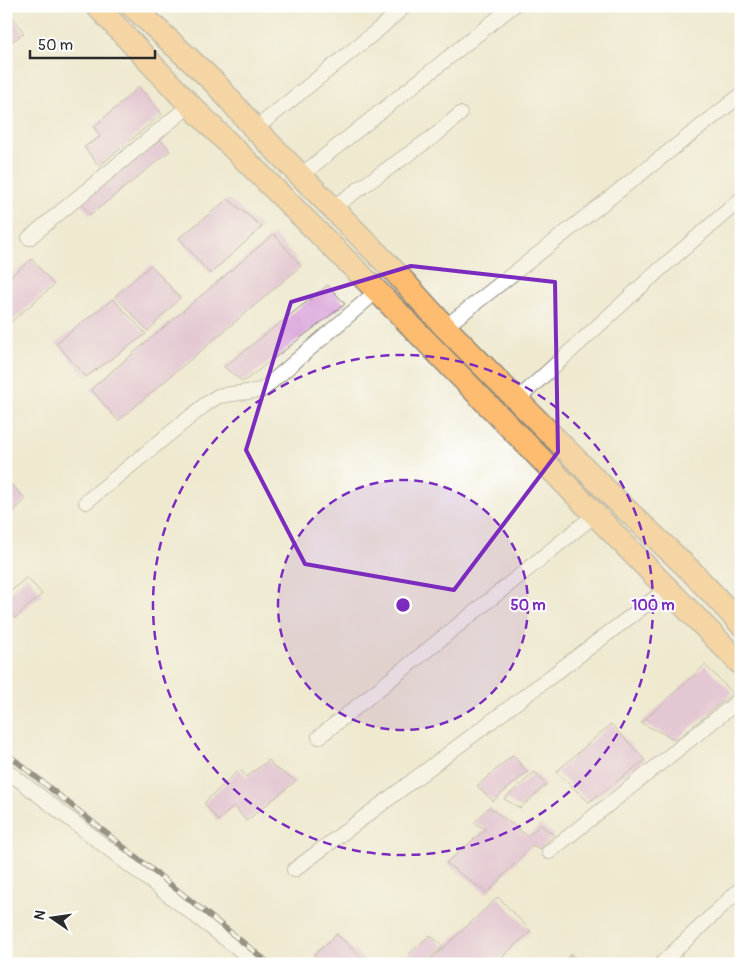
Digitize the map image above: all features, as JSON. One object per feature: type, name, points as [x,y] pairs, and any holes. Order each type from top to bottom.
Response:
[{"type":"main road","points":[[97,6],[190,105],[377,291],[741,664]]},
{"type":"main road","points":[[132,6],[216,84],[255,129],[396,273],[445,327],[741,624]]},
{"type":"street","points":[[255,129],[405,6]]},
{"type":"street","points":[[300,176],[513,6]]},
{"type":"street","points":[[445,327],[741,95]]},
{"type":"street","points":[[29,238],[190,105]]},
{"type":"street","points":[[332,208],[437,134],[460,114]]},
{"type":"street","points":[[517,400],[658,270],[741,200]]},
{"type":"street","points":[[86,502],[218,396],[262,390],[377,291]]},
{"type":"street","points":[[319,737],[596,514]]},
{"type":"street","points":[[294,870],[668,589]]},
{"type":"street","points":[[549,852],[741,699]]},
{"type":"street","points":[[6,770],[258,964]]},
{"type":"street","points":[[661,964],[741,888]]},
{"type":"highlighted area","points":[[411,266],[555,282],[558,452],[454,590],[305,564],[246,450],[291,302]]},
{"type":"building","points":[[6,7],[24,33],[6,46]]},
{"type":"building","points":[[139,87],[162,114],[99,166],[84,147],[100,137],[94,127]]},
{"type":"building","points":[[152,131],[170,151],[90,215],[74,195]]},
{"type":"building","points":[[228,199],[262,227],[210,274],[179,238]]},
{"type":"building","points":[[274,234],[301,266],[118,421],[91,389]]},
{"type":"building","points":[[32,259],[54,285],[6,326],[6,280]]},
{"type":"building","points":[[151,265],[180,298],[148,331],[115,296]]},
{"type":"building","points":[[328,285],[345,304],[243,382],[224,367]]},
{"type":"building","points":[[113,299],[146,334],[86,377],[56,343]]},
{"type":"building","points":[[12,485],[26,499],[8,517],[6,516],[6,491]]},
{"type":"building","points":[[27,577],[42,594],[15,618],[6,610],[6,596]]},
{"type":"building","points":[[705,665],[733,693],[676,740],[641,723]]},
{"type":"building","points":[[611,724],[645,760],[589,802],[556,772]]},
{"type":"building","points":[[513,755],[527,772],[493,801],[477,786]]},
{"type":"building","points":[[269,760],[274,767],[296,781],[246,821],[234,806],[218,821],[204,803],[240,769],[246,777]]},
{"type":"building","points":[[535,772],[546,785],[520,808],[504,799]]},
{"type":"building","points":[[489,807],[528,836],[540,825],[554,835],[540,849],[532,845],[487,893],[446,863],[486,829],[474,823]]},
{"type":"building","points":[[498,897],[531,931],[494,964],[426,964]]},
{"type":"building","points":[[337,934],[368,964],[323,964],[314,955]]},
{"type":"building","points":[[430,935],[443,946],[422,964],[398,964]]},
{"type":"building","points":[[571,954],[583,964],[563,964]]},
{"type":"railway","points":[[6,753],[270,964]]}]
